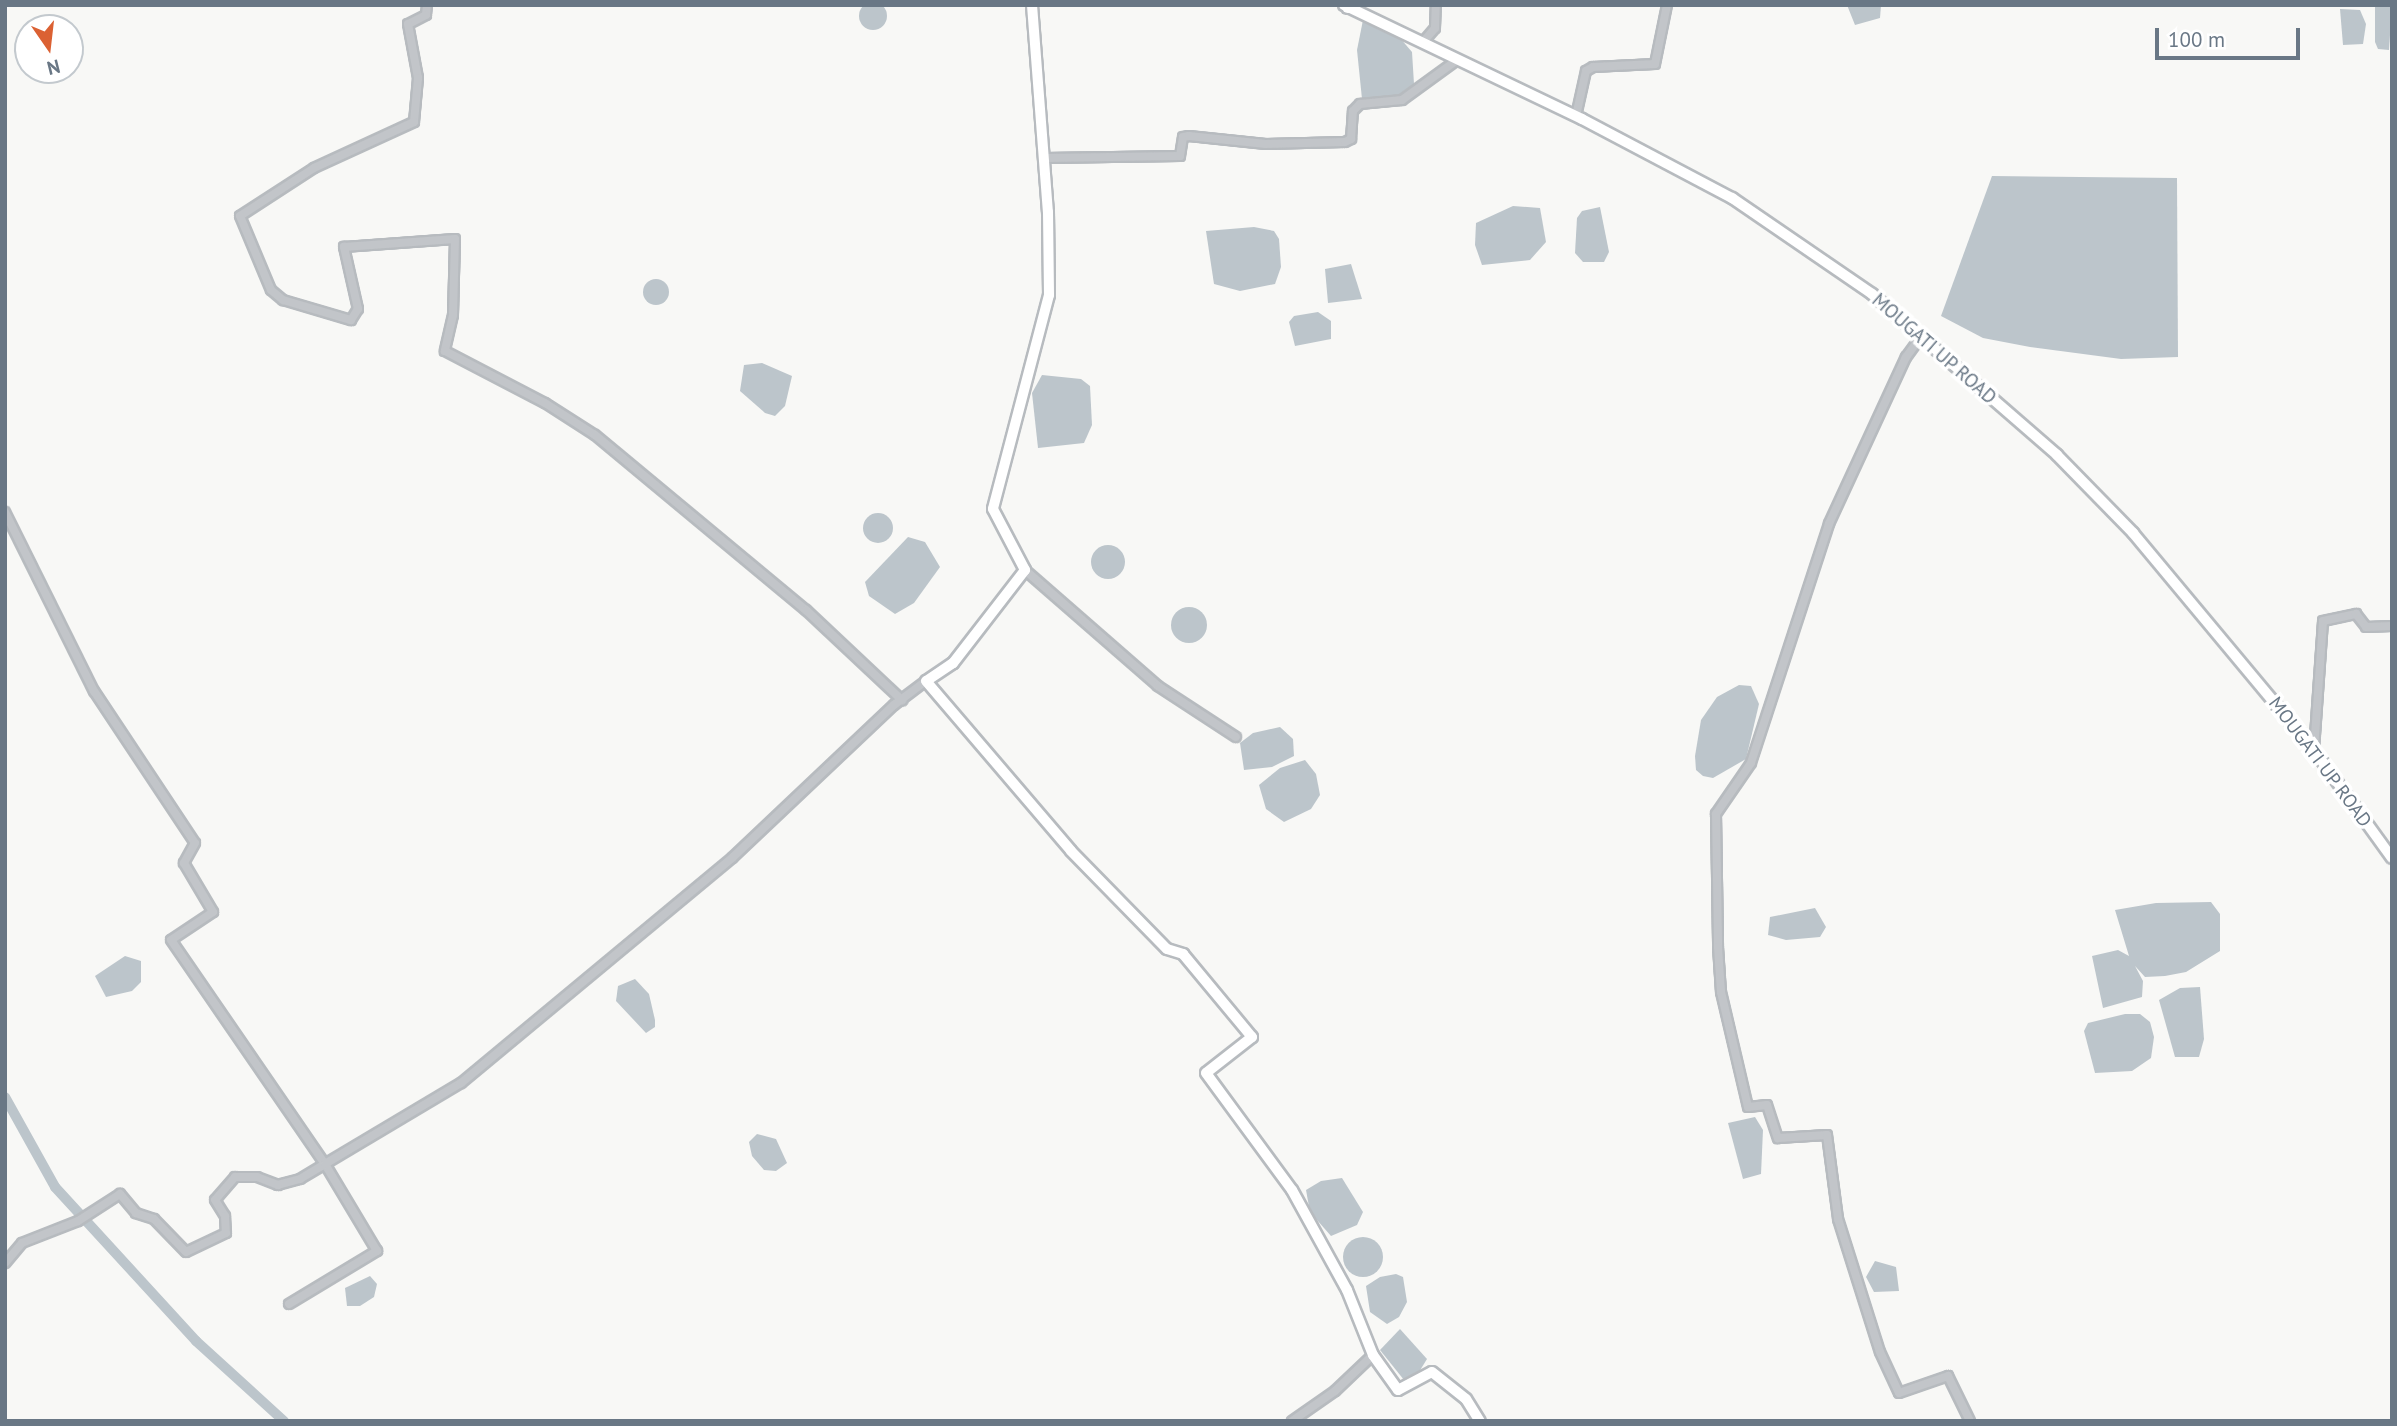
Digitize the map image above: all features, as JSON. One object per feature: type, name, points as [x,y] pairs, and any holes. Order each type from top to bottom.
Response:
[{"type":"street","points":[[427,5],[426,15],[408,24],[418,78],[414,122],[323,163],[240,216],[271,290],[283,300],[351,320],[358,309],[344,247],[455,239],[454,304],[445,351],[545,403],[595,435],[806,610],[902,700]]},
{"type":"street","points":[[1032,5],[1045,158],[1049,295],[993,509],[1026,570],[1158,686],[1236,737]]},
{"type":"street","points":[[1423,42],[1435,28],[1436,5]]},
{"type":"street","points":[[1576,116],[1586,71],[1655,64],[1667,5]]},
{"type":"street","name":"MOUGATI UP ROAD","points":[[1347,6],[1576,116],[1732,198],[1872,294],[2057,455],[2133,533],[2314,750],[2392,858]]},
{"type":"street","points":[[1045,158],[1180,156],[1183,137],[1189,136],[1266,144],[1345,142],[1351,139],[1353,111],[1360,104],[1402,100],[1457,60]]},
{"type":"street","points":[[1920,338],[1906,357],[1829,524],[1752,763],[1716,814],[1718,947],[1721,992],[1748,1107],[1767,1105],[1778,1138],[1826,1135],[1838,1219],[1880,1352],[1899,1393],[1948,1376],[1970,1421]]},
{"type":"street","points":[[5,512],[94,691],[195,843],[184,863],[213,912],[171,940],[325,1164],[377,1251],[289,1304]]},
{"type":"street","points":[[5,1264],[22,1243],[78,1222],[120,1194],[136,1213],[154,1219],[186,1252],[226,1233],[225,1216],[215,1199],[235,1177],[257,1177],[278,1185],[300,1179],[461,1083],[732,858],[902,700],[953,663],[1026,570]]},
{"type":"street","points":[[2314,750],[2323,621],[2356,614],[2366,628],[2392,626]]},
{"type":"street","points":[[926,681],[1071,851],[1167,949],[1183,954],[1252,1037],[1206,1073],[1292,1190],[1347,1290],[1373,1355],[1398,1390],[1432,1372],[1466,1399],[1480,1421]]},
{"type":"street","points":[[1292,1421],[1373,1355]]},
{"type":"shaded area","points":[[873,2],[883,6],[887,16],[883,26],[873,30],[863,26],[859,16],[863,6]]},
{"type":"shaded area","points":[[1847,5],[1881,5],[1880,18],[1855,25]]},
{"type":"shaded area","points":[[2375,5],[2392,5],[2389,50],[2378,49],[2375,42]]},
{"type":"shaded area","points":[[2340,9],[2360,10],[2366,24],[2363,44],[2343,45]]},
{"type":"shaded area","points":[[1363,20],[1400,38],[1412,52],[1414,84],[1402,97],[1362,99],[1357,50]]},
{"type":"shaded area","points":[[1992,176],[2177,178],[2178,357],[2121,359],[2030,347],[1983,338],[1941,316]]},
{"type":"shaded area","points":[[1513,206],[1540,208],[1546,242],[1530,260],[1482,265],[1475,245],[1476,223]]},
{"type":"shaded area","points":[[1600,207],[1609,252],[1604,262],[1583,262],[1575,253],[1577,218],[1582,211]]},
{"type":"shaded area","points":[[1254,227],[1274,231],[1279,239],[1281,267],[1275,284],[1240,291],[1214,284],[1206,231]]},
{"type":"shaded area","points":[[1351,264],[1362,299],[1328,303],[1325,269]]},
{"type":"shaded area","points":[[656,279],[665,283],[669,292],[665,301],[656,305],[647,301],[643,292],[647,283]]},
{"type":"shaded area","points":[[1318,312],[1331,321],[1331,339],[1295,346],[1289,322],[1294,316]]},
{"type":"shaded area","points":[[762,363],[792,376],[785,406],[775,416],[765,413],[740,391],[744,365]]},
{"type":"shaded area","points":[[1042,375],[1081,379],[1090,386],[1092,425],[1084,443],[1038,448],[1032,393]]},
{"type":"shaded area","points":[[878,513],[889,517],[893,528],[889,539],[878,543],[867,539],[863,528],[867,517]]},
{"type":"shaded area","points":[[908,537],[925,542],[940,567],[914,603],[895,614],[869,596],[865,582]]},
{"type":"shaded area","points":[[1108,545],[1120,550],[1125,562],[1120,574],[1108,579],[1096,574],[1091,562],[1096,550]]},
{"type":"shaded area","points":[[1189,607],[1202,612],[1207,625],[1202,638],[1189,643],[1176,638],[1171,625],[1176,612]]},
{"type":"shaded area","points":[[1739,685],[1751,686],[1759,704],[1746,759],[1713,778],[1703,776],[1696,770],[1695,756],[1701,720],[1717,697]]},
{"type":"shaded area","points":[[1280,727],[1293,739],[1294,756],[1272,767],[1244,770],[1240,743],[1253,733]]},
{"type":"shaded area","points":[[1305,760],[1316,774],[1320,795],[1311,809],[1284,822],[1266,809],[1259,785],[1280,768]]},
{"type":"shaded area","points":[[2211,902],[2220,914],[2220,951],[2186,972],[2165,976],[2145,977],[2135,966],[2143,981],[2142,997],[2103,1008],[2092,956],[2118,950],[2129,956],[2115,910],[2156,903]]},
{"type":"shaded area","points":[[1815,908],[1826,927],[1820,937],[1786,940],[1768,935],[1770,917]]},
{"type":"shaded area","points":[[125,956],[141,961],[141,982],[132,991],[106,997],[95,976]]},
{"type":"shaded area","points":[[635,979],[649,994],[655,1020],[655,1027],[646,1033],[616,1001],[618,986]]},
{"type":"shaded area","points":[[2200,987],[2204,1039],[2199,1057],[2175,1057],[2159,1000],[2180,988]]},
{"type":"shaded area","points":[[2125,1014],[2140,1014],[2150,1022],[2154,1037],[2151,1058],[2132,1071],[2095,1073],[2084,1031],[2088,1023]]},
{"type":"shaded area","points":[[1755,1117],[1763,1130],[1761,1174],[1743,1179],[1728,1123]]},
{"type":"shaded area","points":[[757,1134],[776,1139],[787,1163],[776,1171],[764,1170],[752,1156],[749,1142]]},
{"type":"shaded area","points":[[1342,1178],[1363,1212],[1357,1225],[1331,1236],[1310,1212],[1306,1190],[1321,1181]]},
{"type":"shaded area","points":[[1363,1237],[1371,1238],[1377,1243],[1382,1249],[1382,1265],[1377,1271],[1371,1276],[1363,1277],[1355,1276],[1349,1271],[1344,1265],[1343,1257],[1344,1249],[1349,1243],[1355,1238]]},
{"type":"shaded area","points":[[1875,1261],[1896,1267],[1899,1291],[1874,1292],[1866,1277]]},
{"type":"shaded area","points":[[1396,1274],[1403,1277],[1407,1302],[1399,1317],[1387,1324],[1370,1312],[1366,1286],[1380,1277]]},
{"type":"shaded area","points":[[370,1276],[377,1284],[374,1297],[360,1306],[347,1306],[345,1288]]},
{"type":"shaded area","points":[[1400,1329],[1427,1359],[1419,1372],[1404,1380],[1380,1350]]},
{"type":"waterway","points":[[5,1097],[55,1187],[196,1341],[284,1421]]}]
